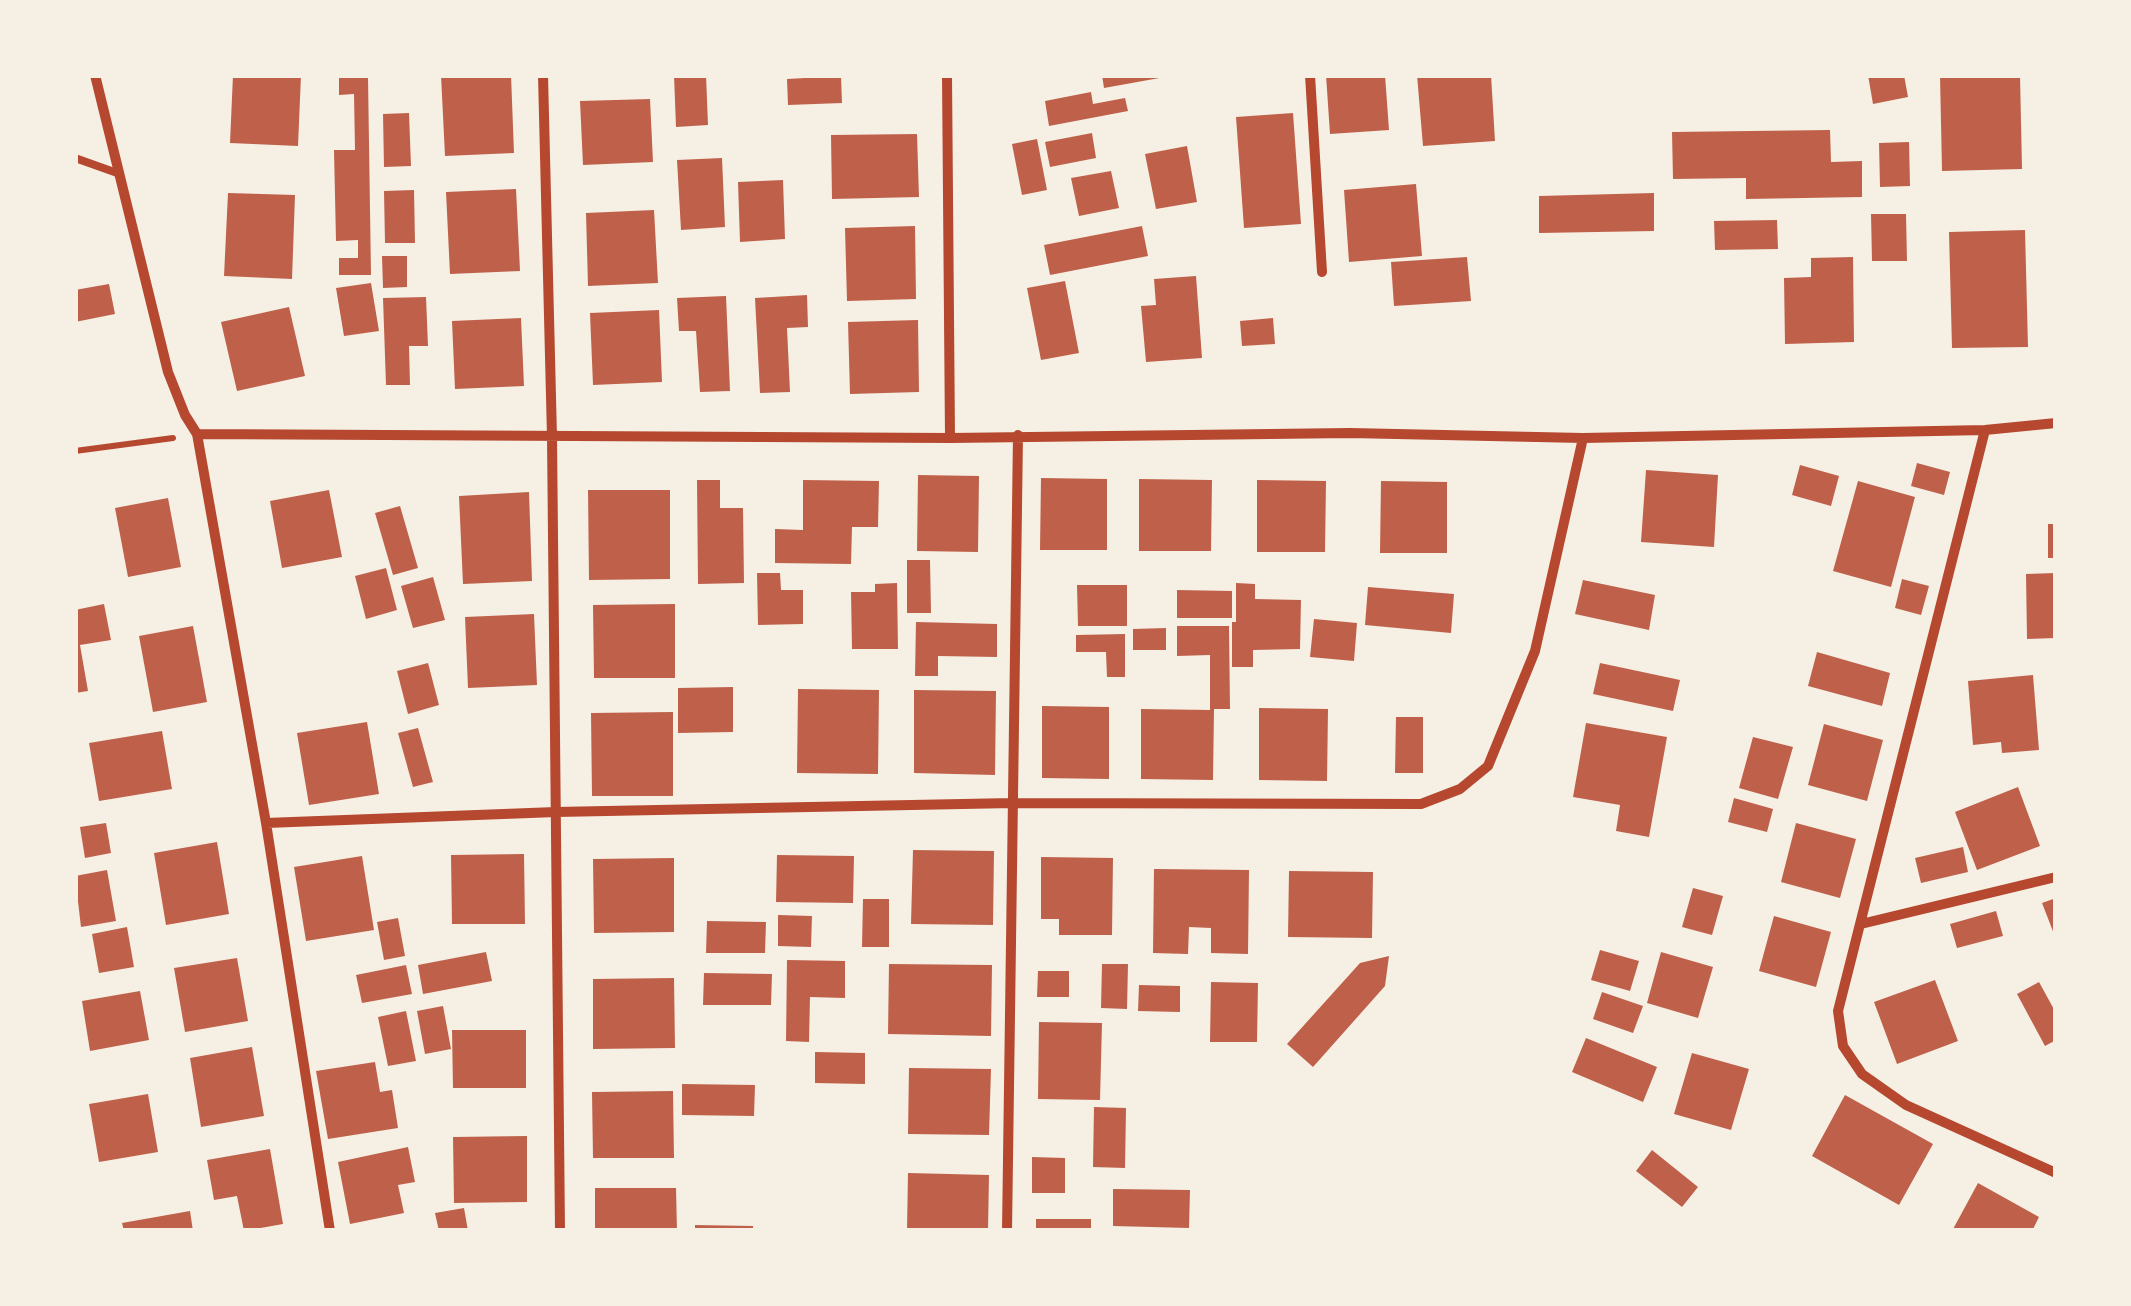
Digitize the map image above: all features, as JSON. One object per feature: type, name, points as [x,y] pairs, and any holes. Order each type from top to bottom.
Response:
[{"type":"street","points":[[96,75],[168,372],[197,434],[266,822],[330,1231]]},
{"type":"street","points":[[543,75],[552,437],[560,1231]]},
{"type":"street","points":[[948,75],[950,438]]},
{"type":"street","points":[[1310,75],[1322,272]]},
{"type":"street","points":[[197,434],[950,438],[1350,433],[1583,438],[1985,430],[2056,422]]},
{"type":"street","points":[[1985,430],[1838,1010],[1843,1046],[1862,1074],[1906,1105],[2056,1172]]},
{"type":"street","points":[[1008,1231],[1018,435]]},
{"type":"street","points":[[266,822],[1014,803],[1421,804],[1460,788],[1488,766],[1535,650],[1583,438]]},
{"type":"street","points":[[1861,924],[2056,877]]},
{"type":"lane","points":[[75,158],[120,174]]},
{"type":"path","points":[[75,451],[197,434]]},
{"type":"building","points":[[233,75],[301,75],[298,146],[230,143]]},
{"type":"building","points":[[441,75],[511,75],[514,153],[445,156]]},
{"type":"building","points":[[674,75],[706,75],[708,125],[676,127]]},
{"type":"building","points":[[1102,75],[1165,75],[1165,77],[1104,88]]},
{"type":"building","points":[[1326,75],[1385,75],[1389,130],[1330,134]]},
{"type":"building","points":[[1417,75],[1491,75],[1495,141],[1423,146]]},
{"type":"building","points":[[1868,75],[1904,75],[1908,97],[1873,104]]},
{"type":"building","points":[[1940,75],[2020,75],[2022,169],[1942,171]]},
{"type":"building","points":[[841,76],[842,103],[788,105],[787,79]]},
{"type":"building","points":[[368,77],[371,275],[339,275],[339,258],[358,258],[358,240],[336,241],[334,150],[355,150],[354,94],[339,95],[339,78]]},
{"type":"building","points":[[1091,92],[1093,104],[1125,98],[1128,111],[1049,126],[1045,101]]},
{"type":"building","points":[[650,99],[653,162],[583,165],[580,101]]},
{"type":"building","points":[[409,113],[411,166],[384,167],[383,114]]},
{"type":"building","points":[[1293,113],[1301,224],[1244,228],[1236,117]]},
{"type":"building","points":[[1830,130],[1831,162],[1862,161],[1862,197],[1746,199],[1746,178],[1673,179],[1672,132]]},
{"type":"building","points":[[1092,133],[1096,158],[1050,167],[1045,142]]},
{"type":"building","points":[[917,134],[919,197],[832,199],[831,135]]},
{"type":"building","points":[[1037,139],[1047,190],[1022,195],[1012,144]]},
{"type":"building","points":[[1909,142],[1910,186],[1880,187],[1879,143]]},
{"type":"building","points":[[1187,146],[1197,202],[1156,209],[1145,154]]},
{"type":"building","points":[[722,158],[725,227],[681,230],[677,160]]},
{"type":"building","points":[[1111,171],[1119,208],[1079,216],[1071,178]]},
{"type":"building","points":[[783,180],[785,239],[740,242],[738,182]]},
{"type":"building","points":[[1416,184],[1422,256],[1349,262],[1344,190]]},
{"type":"building","points":[[516,189],[520,271],[450,274],[446,192]]},
{"type":"building","points":[[414,190],[415,243],[385,243],[384,191]]},
{"type":"building","points":[[228,193],[295,195],[292,279],[224,276]]},
{"type":"building","points":[[1654,193],[1654,231],[1539,233],[1539,196]]},
{"type":"building","points":[[654,210],[658,283],[588,286],[586,213]]},
{"type":"building","points":[[1871,214],[1906,214],[1907,261],[1872,261]]},
{"type":"building","points":[[1777,220],[1778,249],[1715,250],[1714,221]]},
{"type":"building","points":[[915,226],[916,299],[847,301],[845,228]]},
{"type":"building","points":[[1142,226],[1148,256],[1050,275],[1044,245]]},
{"type":"building","points":[[2025,230],[2028,347],[1952,348],[1949,232]]},
{"type":"building","points":[[382,256],[407,256],[407,287],[383,288]]},
{"type":"building","points":[[1467,257],[1471,301],[1394,306],[1391,262]]},
{"type":"building","points":[[1853,257],[1854,342],[1785,344],[1784,278],[1811,277],[1811,258]]},
{"type":"building","points":[[1196,276],[1202,358],[1146,362],[1141,306],[1156,305],[1154,279]]},
{"type":"building","points":[[1065,281],[1079,353],[1041,360],[1027,288]]},
{"type":"building","points":[[371,283],[379,331],[344,336],[336,288]]},
{"type":"building","points":[[109,284],[115,314],[75,322],[75,290]]},
{"type":"building","points":[[807,295],[808,327],[787,328],[790,392],[760,393],[755,298]]},
{"type":"building","points":[[726,296],[730,391],[700,392],[696,331],[679,331],[677,298]]},
{"type":"building","points":[[426,297],[428,346],[409,346],[410,385],[386,385],[383,298]]},
{"type":"building","points":[[289,307],[305,376],[237,391],[221,322]]},
{"type":"building","points":[[659,310],[662,382],[593,385],[590,313]]},
{"type":"building","points":[[521,318],[524,386],[455,389],[452,321]]},
{"type":"building","points":[[1273,318],[1275,344],[1242,346],[1240,321]]},
{"type":"building","points":[[918,320],[919,392],[850,394],[848,322]]},
{"type":"building","points":[[1917,463],[1950,472],[1944,495],[1911,486]]},
{"type":"building","points":[[1800,465],[1839,476],[1831,506],[1792,495]]},
{"type":"building","points":[[1646,470],[1718,475],[1714,547],[1641,542]]},
{"type":"building","points":[[918,475],[979,476],[978,552],[917,551]]},
{"type":"building","points":[[1041,478],[1107,479],[1107,550],[1040,550]]},
{"type":"building","points":[[1139,479],[1212,480],[1211,551],[1139,551]]},
{"type":"building","points":[[697,480],[720,480],[720,508],[743,508],[744,583],[698,584]]},
{"type":"building","points":[[803,480],[879,481],[878,527],[852,527],[851,564],[775,563],[775,529],[803,530]]},
{"type":"building","points":[[1257,480],[1326,481],[1325,552],[1257,552]]},
{"type":"building","points":[[1381,481],[1447,482],[1447,553],[1380,553]]},
{"type":"building","points":[[1858,481],[1915,497],[1891,587],[1833,571]]},
{"type":"building","points":[[329,490],[342,557],[282,568],[270,501]]},
{"type":"building","points":[[588,490],[670,490],[670,579],[589,580]]},
{"type":"building","points":[[529,492],[532,581],[463,584],[459,496]]},
{"type":"building","points":[[168,498],[181,567],[128,577],[115,508]]},
{"type":"building","points":[[400,506],[418,568],[393,575],[375,513]]},
{"type":"building","points":[[2048,524],[2056,524],[2056,558],[2048,558]]},
{"type":"building","points":[[907,560],[930,560],[931,613],[907,613]]},
{"type":"building","points":[[386,568],[397,610],[366,619],[355,576]]},
{"type":"building","points":[[757,573],[780,573],[781,590],[803,590],[803,624],[758,625]]},
{"type":"building","points":[[2056,573],[2056,638],[2027,639],[2026,574]]},
{"type":"building","points":[[433,577],[445,620],[413,628],[401,586]]},
{"type":"building","points":[[1902,579],[1929,586],[1921,615],[1895,608]]},
{"type":"building","points":[[1583,580],[1655,595],[1649,630],[1575,614]]},
{"type":"building","points":[[897,583],[898,649],[852,649],[851,592],[875,592],[875,584]]},
{"type":"building","points":[[1236,583],[1255,584],[1255,599],[1301,600],[1300,649],[1253,650],[1253,667],[1232,667]]},
{"type":"building","points":[[1077,585],[1127,585],[1127,626],[1078,626]]},
{"type":"building","points":[[1368,587],[1454,594],[1451,633],[1365,625]]},
{"type":"building","points":[[1177,590],[1232,591],[1232,618],[1177,618]]},
{"type":"building","points":[[104,604],[111,640],[80,645],[88,691],[75,693],[75,610]]},
{"type":"building","points":[[675,604],[675,678],[594,678],[593,605]]},
{"type":"building","points":[[534,614],[537,685],[468,688],[465,617]]},
{"type":"building","points":[[1314,619],[1357,623],[1354,661],[1310,657]]},
{"type":"building","points":[[916,622],[997,624],[997,657],[938,656],[938,676],[915,676]]},
{"type":"building","points":[[193,626],[207,702],[153,712],[139,636]]},
{"type":"building","points":[[1177,626],[1229,626],[1230,709],[1214,709],[1213,780],[1141,779],[1141,709],[1210,710],[1210,655],[1177,656]]},
{"type":"building","points":[[1166,628],[1166,650],[1133,650],[1133,629]]},
{"type":"building","points":[[1125,634],[1125,677],[1107,677],[1106,652],[1076,652],[1076,635]]},
{"type":"building","points":[[1817,652],[1890,673],[1882,706],[1808,686]]},
{"type":"building","points":[[428,663],[439,705],[408,714],[397,671]]},
{"type":"building","points":[[1600,663],[1680,680],[1673,711],[1593,694]]},
{"type":"building","points":[[2033,675],[2039,750],[2002,753],[2001,742],[1973,745],[1968,681]]},
{"type":"building","points":[[733,687],[733,732],[678,733],[678,688]]},
{"type":"building","points":[[798,689],[879,690],[878,774],[797,773]]},
{"type":"building","points":[[914,690],[996,691],[995,775],[914,773]]},
{"type":"building","points":[[1042,706],[1109,707],[1109,779],[1042,778]]},
{"type":"building","points":[[1259,708],[1328,709],[1327,781],[1259,780]]},
{"type":"building","points":[[673,712],[673,796],[592,796],[591,713]]},
{"type":"building","points":[[1396,717],[1423,717],[1423,773],[1395,773]]},
{"type":"building","points":[[367,722],[379,794],[309,805],[297,733]]},
{"type":"building","points":[[1586,723],[1667,737],[1649,837],[1616,831],[1620,805],[1573,797]]},
{"type":"building","points":[[1824,724],[1883,740],[1867,801],[1808,785]]},
{"type":"building","points":[[418,728],[433,782],[413,787],[398,733]]},
{"type":"building","points":[[162,731],[172,789],[99,801],[89,743]]},
{"type":"building","points":[[1753,737],[1793,747],[1778,799],[1739,788]]},
{"type":"building","points":[[2018,787],[2040,846],[1977,870],[1955,812]]},
{"type":"building","points":[[1734,798],[1773,809],[1767,832],[1728,822]]},
{"type":"building","points":[[106,823],[111,853],[85,858],[80,827]]},
{"type":"building","points":[[1796,823],[1856,839],[1840,898],[1781,882]]},
{"type":"building","points":[[217,842],[229,914],[166,925],[154,853]]},
{"type":"building","points":[[1963,847],[1968,872],[1921,883],[1915,858]]},
{"type":"building","points":[[913,850],[994,851],[993,925],[911,924]]},
{"type":"building","points":[[524,854],[525,924],[452,924],[451,855]]},
{"type":"building","points":[[777,855],[854,856],[853,903],[776,902]]},
{"type":"building","points":[[362,856],[374,930],[306,941],[294,867]]},
{"type":"building","points":[[1041,857],[1113,858],[1112,935],[1059,935],[1059,919],[1041,919]]},
{"type":"building","points":[[674,858],[674,932],[594,933],[593,859]]},
{"type":"building","points":[[1154,869],[1249,870],[1248,954],[1211,953],[1211,928],[1189,927],[1188,954],[1153,953]]},
{"type":"building","points":[[107,870],[116,921],[81,927],[75,876]]},
{"type":"building","points":[[1289,871],[1373,872],[1372,938],[1288,937]]},
{"type":"building","points":[[1693,888],[1723,896],[1712,935],[1682,927]]},
{"type":"building","points":[[2056,898],[2056,939],[2042,903]]},
{"type":"building","points":[[863,899],[889,899],[889,947],[862,947]]},
{"type":"building","points":[[1996,911],[2003,936],[1957,948],[1950,924]]},
{"type":"building","points":[[778,915],[812,916],[811,947],[778,946]]},
{"type":"building","points":[[1774,916],[1831,932],[1816,987],[1759,971]]},
{"type":"building","points":[[398,918],[405,956],[384,960],[377,922]]},
{"type":"building","points":[[707,921],[766,922],[765,953],[706,953]]},
{"type":"building","points":[[127,927],[134,967],[99,973],[92,934]]},
{"type":"building","points":[[1600,950],[1639,961],[1630,991],[1591,980]]},
{"type":"building","points":[[486,952],[492,981],[423,994],[418,965]]},
{"type":"building","points":[[1661,952],[1713,967],[1698,1018],[1647,1003]]},
{"type":"building","points":[[1389,956],[1385,986],[1313,1067],[1287,1044],[1360,963]]},
{"type":"building","points":[[237,958],[248,1021],[185,1032],[174,968]]},
{"type":"building","points":[[787,960],[845,961],[845,998],[810,997],[809,1042],[786,1041]]},
{"type":"building","points":[[889,964],[992,965],[991,1036],[888,1034]]},
{"type":"building","points":[[1102,964],[1128,964],[1127,1009],[1101,1008]]},
{"type":"building","points":[[406,965],[412,994],[362,1003],[356,975]]},
{"type":"building","points":[[1038,971],[1069,971],[1069,997],[1037,997]]},
{"type":"building","points":[[704,973],[772,974],[771,1005],[703,1005]]},
{"type":"building","points":[[674,978],[675,1048],[593,1049],[593,979]]},
{"type":"building","points":[[1935,980],[1958,1041],[1897,1064],[1874,1002]]},
{"type":"building","points":[[1211,982],[1258,983],[1257,1042],[1210,1042]]},
{"type":"building","points":[[2039,982],[2056,1013],[2056,1040],[2045,1046],[2017,994]]},
{"type":"building","points":[[1139,985],[1180,986],[1180,1012],[1138,1011]]},
{"type":"building","points":[[140,991],[149,1040],[90,1051],[82,1001]]},
{"type":"building","points":[[1602,992],[1643,1006],[1633,1033],[1593,1019]]},
{"type":"building","points":[[443,1006],[451,1049],[425,1054],[417,1011]]},
{"type":"building","points":[[406,1011],[416,1061],[388,1066],[378,1017]]},
{"type":"building","points":[[1039,1022],[1102,1023],[1100,1100],[1038,1099]]},
{"type":"building","points":[[452,1030],[526,1030],[526,1088],[453,1088]]},
{"type":"building","points":[[1586,1038],[1657,1067],[1643,1102],[1572,1072]]},
{"type":"building","points":[[252,1047],[264,1116],[201,1127],[190,1058]]},
{"type":"building","points":[[815,1052],[865,1053],[865,1084],[815,1083]]},
{"type":"building","points":[[1692,1053],[1749,1069],[1731,1130],[1674,1114]]},
{"type":"building","points":[[375,1062],[380,1092],[392,1090],[398,1128],[328,1139],[316,1071]]},
{"type":"building","points":[[909,1068],[991,1069],[989,1135],[908,1134]]},
{"type":"building","points":[[682,1084],[755,1085],[754,1116],[682,1115]]},
{"type":"building","points":[[673,1091],[674,1158],[593,1158],[592,1092]]},
{"type":"building","points":[[148,1094],[158,1152],[99,1162],[89,1104]]},
{"type":"building","points":[[1845,1095],[1933,1144],[1899,1205],[1812,1156]]},
{"type":"building","points":[[1094,1107],[1126,1108],[1125,1168],[1093,1167]]},
{"type":"building","points":[[527,1136],[527,1202],[454,1203],[453,1137]]},
{"type":"building","points":[[408,1147],[415,1182],[398,1185],[404,1213],[350,1224],[338,1162]]},
{"type":"building","points":[[270,1149],[283,1224],[244,1231],[237,1196],[214,1200],[207,1160]]},
{"type":"building","points":[[1652,1150],[1698,1187],[1682,1207],[1636,1171]]},
{"type":"building","points":[[1032,1157],[1065,1158],[1065,1193],[1032,1193]]},
{"type":"building","points":[[908,1173],[989,1175],[988,1231],[907,1231]]},
{"type":"building","points":[[1978,1183],[2039,1217],[2032,1231],[1952,1231]]},
{"type":"building","points":[[595,1188],[676,1188],[677,1231],[595,1231]]},
{"type":"building","points":[[1113,1189],[1190,1190],[1189,1228],[1113,1226]]},
{"type":"building","points":[[464,1208],[468,1231],[439,1231],[435,1213]]},
{"type":"building","points":[[190,1211],[193,1231],[124,1231],[122,1223]]},
{"type":"building","points":[[1036,1219],[1091,1219],[1091,1231],[1036,1231]]},
{"type":"building","points":[[695,1225],[753,1226],[753,1231],[695,1231]]}]
